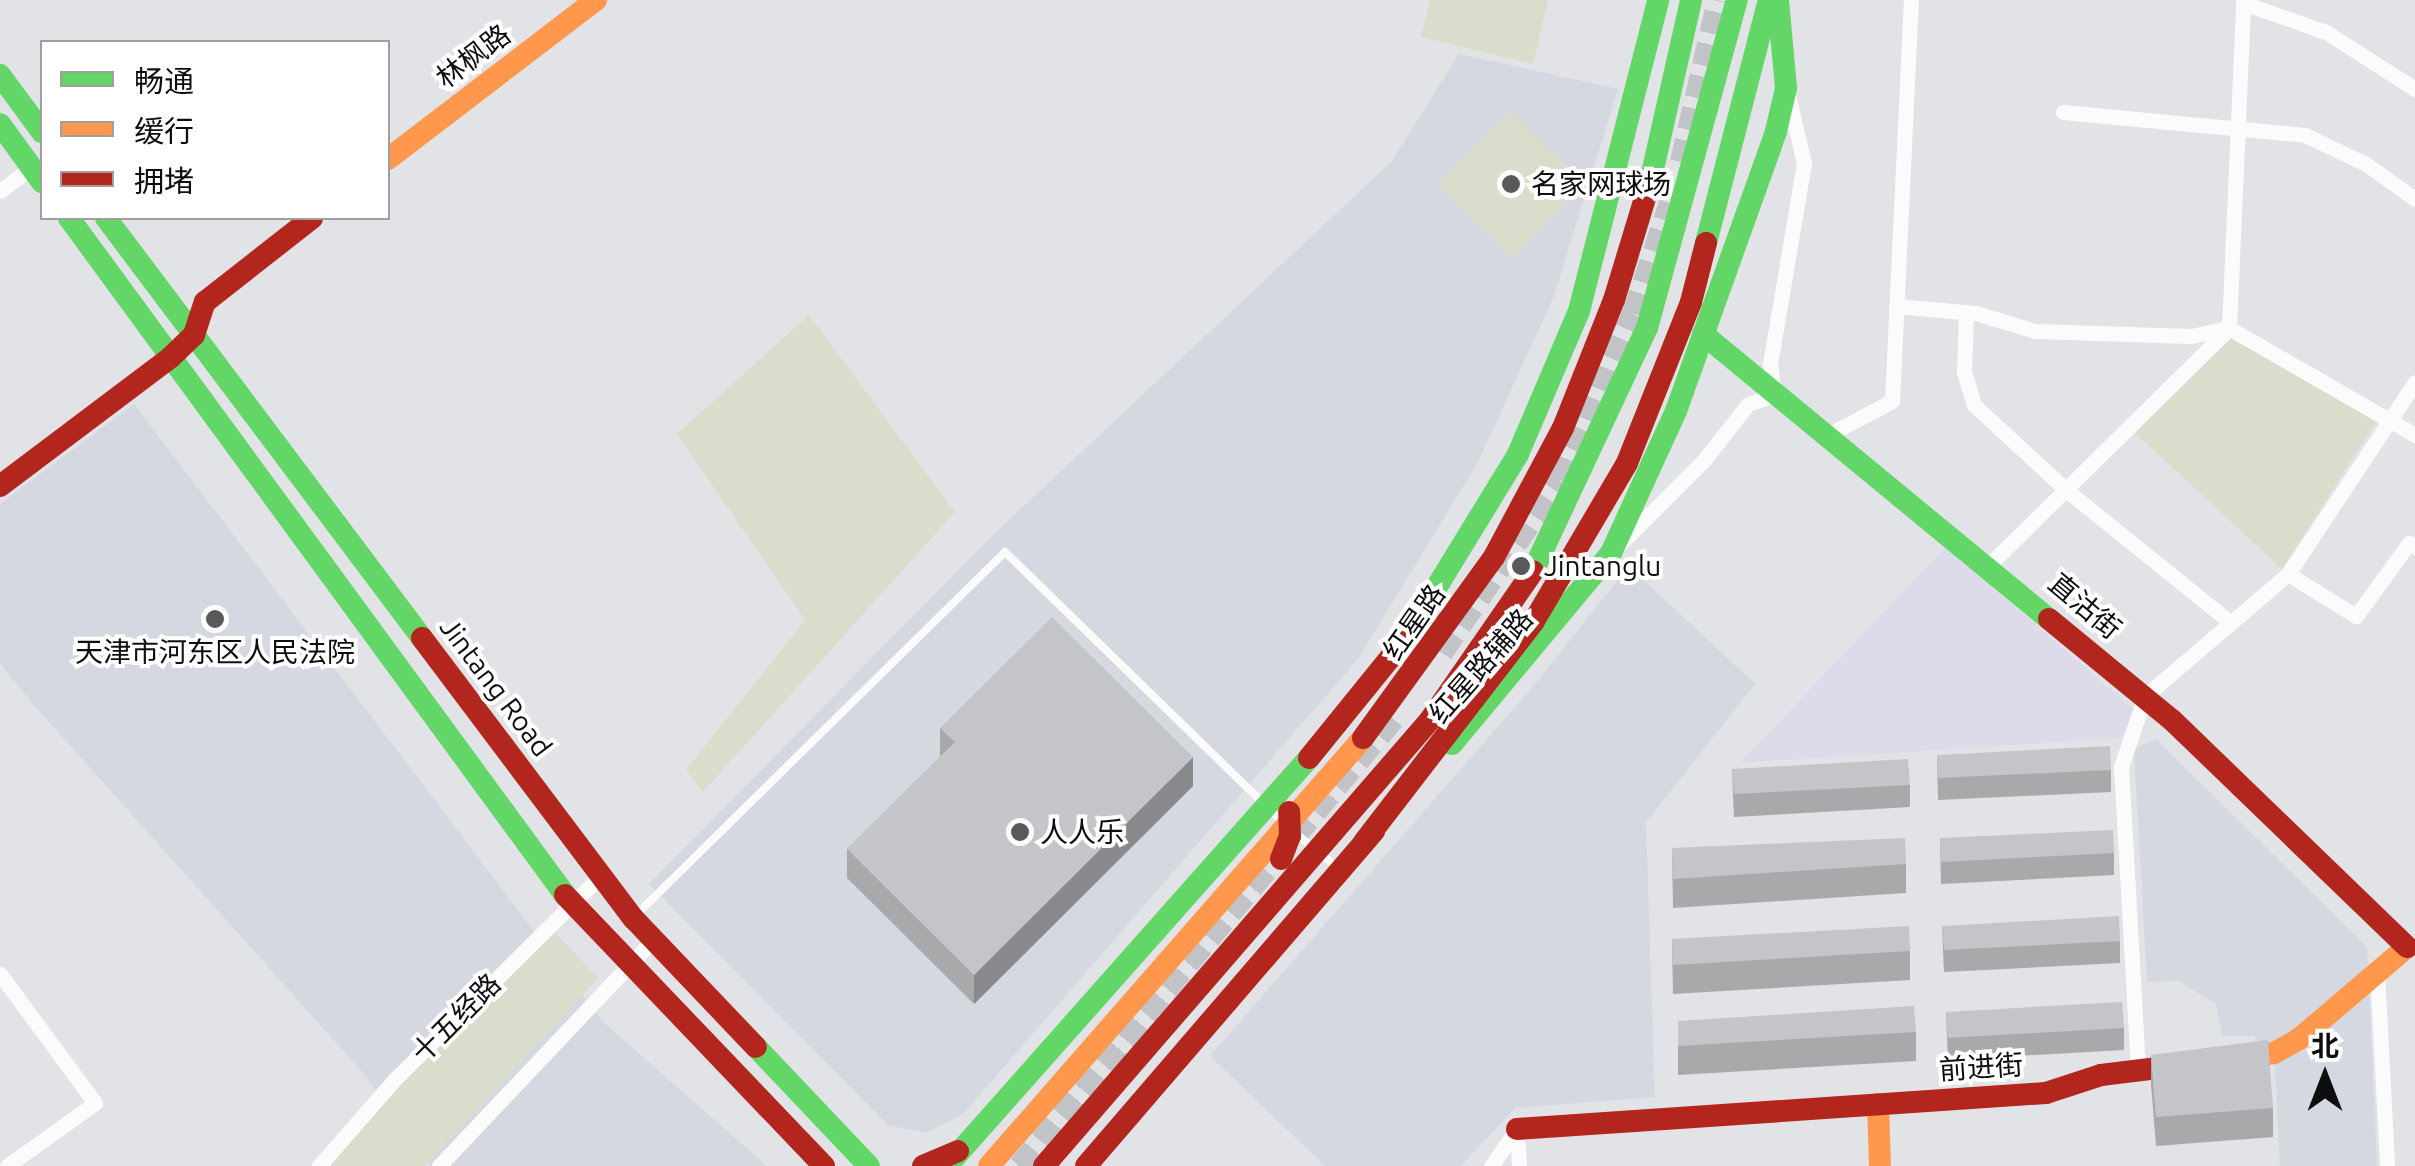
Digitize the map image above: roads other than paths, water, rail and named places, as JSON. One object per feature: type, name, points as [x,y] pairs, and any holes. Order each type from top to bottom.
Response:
[{"type":"main road","name":"林枫路","points":[[390,158],[596,0]]},
{"type":"main road","points":[[947,1166],[1266,808],[1403,642],[1518,454],[1579,311],[1658,0]]},
{"type":"main road","name":"红星路","points":[[989,1166],[1396,700],[1494,557],[1563,428],[1614,300],[1648,193],[1692,0]]},
{"type":"main road","points":[[1044,1166],[1430,720],[1534,568],[1647,328],[1737,0]]},
{"type":"main road","points":[[1364,842],[1534,622],[1627,463],[1691,302],[1770,0]]},
{"type":"main road","name":"红星路辅路","points":[[1086,1166],[1569,611],[1611,553],[1703,334],[1786,88],[1778,0]]},
{"type":"main road","points":[[0,75],[40,129]]},
{"type":"main road","points":[[0,124],[37,174]]},
{"type":"main road","points":[[70,220],[571,903],[628,967],[824,1166]]},
{"type":"main road","name":"Jintang Road","points":[[108,220],[633,918],[871,1164]]},
{"type":"main road","points":[[0,486],[171,357],[194,335],[205,302],[309,220]]},
{"type":"main road","name":"直沽街","points":[[1703,334],[1774,395],[1990,564],[2145,696],[2411,948]]},
{"type":"main road","points":[[1281,859],[1291,829],[1290,798],[1302,766]]},
{"type":"main road","name":"前进街","points":[[1517,1129],[2046,1093],[2138,1070],[2274,1053],[2411,948]]},
{"type":"main road","points":[[1878,1104],[1880,1166]]},
{"type":"main road","points":[[922,1166],[965,1146]]},
{"type":"street","points":[[1826,436],[1892,401],[1911,0]]},
{"type":"street","points":[[1990,564],[2228,328],[2243,2],[2326,32],[2415,90]]},
{"type":"street","points":[[1611,553],[1704,460],[1748,404],[1774,395],[1770,364],[1804,163],[1786,88]]},
{"type":"street","points":[[2064,112],[2238,124],[2305,135],[2366,164],[2415,199]]},
{"type":"street","points":[[0,191],[37,174]]},
{"type":"street","points":[[1896,306],[1966,312],[2035,331],[2191,336],[2228,328],[2415,435]]},
{"type":"street","points":[[1966,312],[1964,372],[1974,406],[2066,490],[2231,623]]},
{"type":"street","points":[[2138,1070],[2121,768],[2145,696],[2288,574],[2415,382]]},
{"type":"street","points":[[2288,574],[2356,616],[2409,543],[2415,547]]},
{"type":"street","name":"十五经路","points":[[319,1166],[394,1080],[600,876]]},
{"type":"street","points":[[439,1166],[654,940]]},
{"type":"street","points":[[2377,972],[2387,1166]]},
{"type":"street","points":[[0,974],[7,998],[95,1104],[2,1166]]},
{"type":"street","points":[[1491,1166],[1517,1129]]},
{"type":"street","points":[[1517,1129],[1519,1166]]},
{"type":"lane","points":[[633,918],[1006,552],[1266,808],[1340,870]]},
{"type":"tunnel","points":[[1681,162],[1718,0]]},
{"type":"tunnel","points":[[1442,653],[1560,480],[1633,314],[1670,203]]},
{"type":"tunnel","points":[[1019,1166],[1397,715]]},
{"type":"place","name":"名家网球场","points":[[1511,184]]},
{"type":"place","name":"Jintanglu","points":[[1521,566]]},
{"type":"place","name":"天津市河东区人民法院","points":[[215,619]]},
{"type":"place","name":"人人乐","points":[[1020,832]]}]
